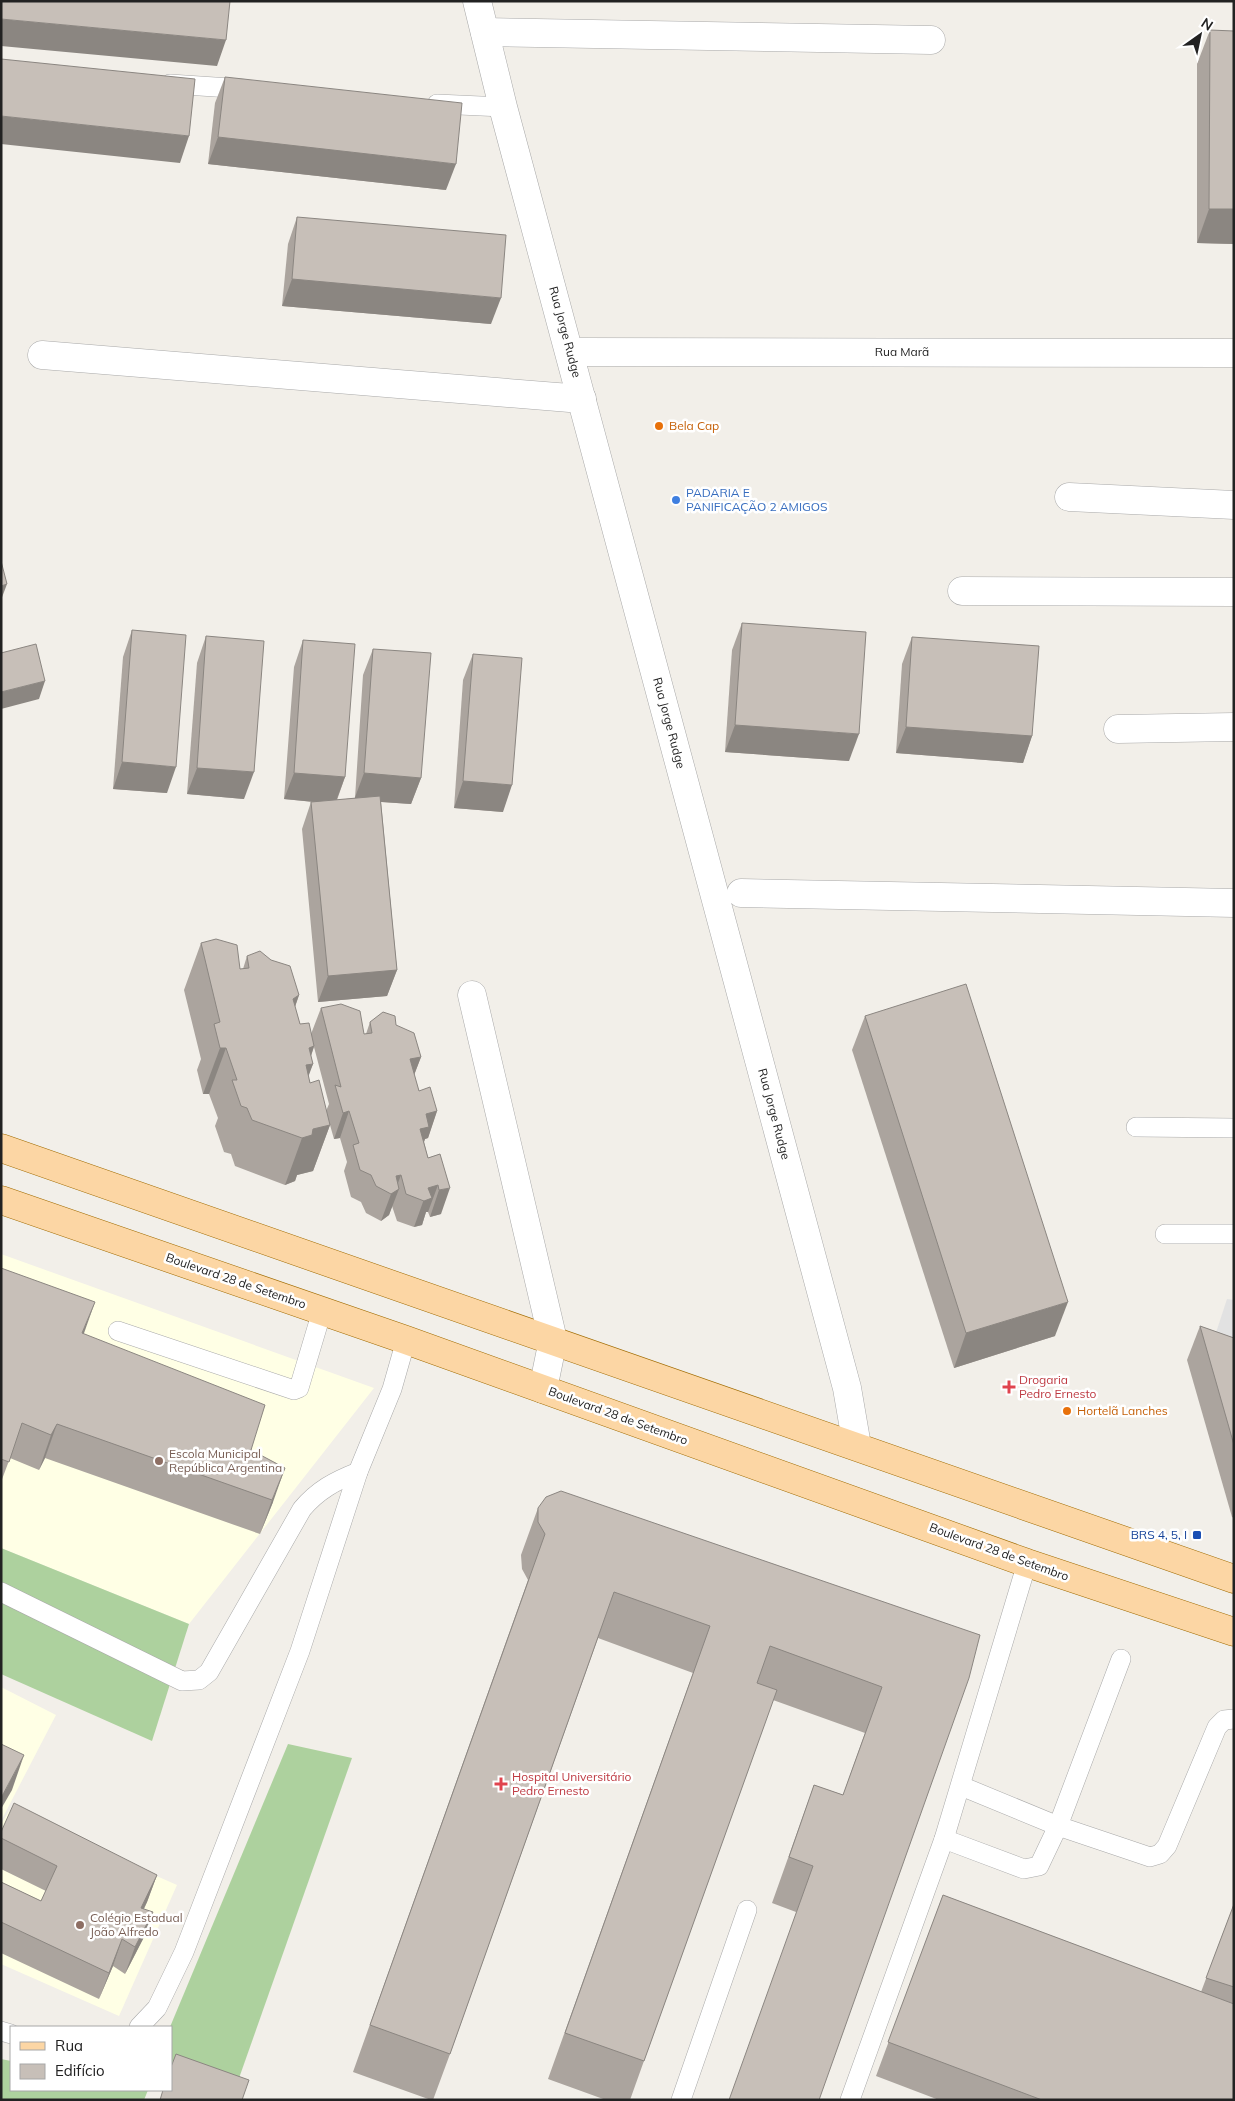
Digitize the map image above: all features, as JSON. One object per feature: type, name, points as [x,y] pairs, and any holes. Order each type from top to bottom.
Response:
[{"type":"main road","points":[[1,1148],[1234,1578]]},
{"type":"main road","name":"Boulevard 28 de Setembro","points":[[1,1200],[406,1340],[1027,1562],[1234,1632]]},
{"type":"street","name":"Rua Jorge Rudge","points":[[478,1],[503,107],[847,1388],[857,1446]]},
{"type":"street","points":[[485,32],[931,40]]},
{"type":"street","name":"Rua Marã","points":[[570,352],[1234,352]]},
{"type":"street","points":[[42,356],[582,398]]},
{"type":"street","points":[[1069,497],[1234,505]]},
{"type":"street","points":[[962,591],[1234,592]]},
{"type":"street","points":[[1118,729],[1234,727]]},
{"type":"street","points":[[741,893],[1234,903]]},
{"type":"street","points":[[472,995],[554,1340],[544,1389]]},
{"type":"lane","points":[[150,82],[258,90]]},
{"type":"lane","points":[[417,102],[503,107]]},
{"type":"lane","points":[[1136,1127],[1234,1128]]},
{"type":"lane","points":[[1165,1234],[1234,1234]]},
{"type":"lane","points":[[118,1331],[294,1390],[299,1388],[322,1311]]},
{"type":"lane","points":[[140,2026],[156,2008],[184,1952],[300,1651],[358,1472],[392,1389],[406,1340]]},
{"type":"lane","points":[[1,1592],[182,1681],[199,1680],[209,1672],[302,1509],[316,1493],[336,1481],[358,1472]]},
{"type":"lane","points":[[852,2099],[944,1839],[1027,1562]]},
{"type":"lane","points":[[944,1839],[1024,1869],[1032,1869],[1039,1866],[1058,1826],[1121,1659]]},
{"type":"lane","points":[[961,1786],[1058,1826],[1150,1857],[1160,1854],[1167,1846],[1218,1727],[1224,1720],[1234,1719]]},
{"type":"lane","points":[[681,2100],[747,1910]]},
{"type":"shaded area","name":"Escola Municipal República Argentina","points":[[1,1254],[374,1388],[189,1624],[1,1548]]},
{"type":"shaded area","points":[[1227,1299],[1234,1300],[1234,1356],[1211,1348]]},
{"type":"shaded area","points":[[1,1687],[56,1715],[1,1821]]},
{"type":"shaded area","name":"Colégio Estadual João Alfredo","points":[[9,1811],[177,1885],[119,2016],[1,1964],[1,1824]]},
{"type":"green space","points":[[1,1548],[189,1624],[152,1741],[1,1674]]},
{"type":"green space","points":[[288,1744],[352,1758],[232,2098],[172,2076],[172,2026],[170,2026]]},
{"type":"green space","points":[[1,2059],[10,2061],[10,2091],[148,2091],[144,2100],[1,2100]]},
{"type":"building","points":[[1,1],[230,1],[226,40],[1,19]]},
{"type":"building","points":[[1210,30],[1234,31],[1234,209],[1209,209]]},
{"type":"building","points":[[1,59],[195,79],[189,136],[1,116]]},
{"type":"building","points":[[225,77],[462,103],[456,164],[218,137]]},
{"type":"building","points":[[297,217],[506,235],[501,298],[292,279]]},
{"type":"building","points":[[1,561],[7,584],[1,586]]},
{"type":"building","points":[[742,623],[866,632],[859,734],[735,725]]},
{"type":"building","points":[[132,630],[186,635],[176,767],[122,762]]},
{"type":"building","points":[[206,636],[264,641],[254,772],[197,768]]},
{"type":"building","points":[[912,637],[1039,646],[1032,736],[906,727]]},
{"type":"building","points":[[303,640],[355,644],[345,777],[294,773]]},
{"type":"building","points":[[36,644],[45,681],[1,692],[1,653]]},
{"type":"building","points":[[373,649],[431,653],[421,778],[364,773]]},
{"type":"building","points":[[473,654],[522,658],[512,785],[463,781]]},
{"type":"building","points":[[380,796],[397,970],[328,976],[311,802]]},
{"type":"building","points":[[216,939],[237,945],[240,969],[249,968],[247,956],[260,951],[271,960],[290,966],[299,995],[293,999],[300,1024],[309,1023],[314,1046],[309,1048],[313,1064],[306,1065],[310,1083],[319,1080],[330,1125],[313,1129],[312,1135],[302,1138],[252,1120],[247,1108],[241,1106],[232,1080],[237,1080],[226,1048],[220,1048],[214,1024],[220,1022],[201,943]]},
{"type":"building","points":[[966,984],[1068,1302],[966,1333],[865,1016]]},
{"type":"building","points":[[341,1004],[360,1011],[364,1034],[372,1033],[370,1022],[383,1012],[395,1016],[396,1025],[414,1033],[421,1057],[410,1059],[419,1091],[430,1087],[437,1111],[426,1114],[429,1127],[420,1129],[428,1158],[440,1154],[450,1188],[439,1190],[438,1185],[428,1188],[432,1198],[424,1201],[406,1194],[401,1175],[396,1176],[399,1189],[391,1194],[376,1186],[371,1175],[360,1170],[353,1145],[359,1143],[349,1111],[343,1113],[335,1085],[341,1087],[321,1008]]},
{"type":"building","points":[[1,1268],[95,1302],[82,1333],[265,1405],[251,1450],[285,1468],[272,1500],[57,1424],[51,1435],[22,1423],[9,1462],[1,1459]]},
{"type":"building","points":[[1200,1326],[1234,1338],[1234,1445]]},
{"type":"building","name":"Hospital Universitário Pedro Ernesto","points":[[561,1491],[980,1635],[969,1678],[819,2100],[729,2100],[813,1866],[789,1857],[814,1785],[843,1795],[882,1687],[770,1646],[757,1683],[777,1690],[644,2061],[565,2033],[710,1626],[614,1592],[450,2054],[370,2025],[545,1534],[538,1522],[538,1508],[546,1497]]},
{"type":"building","points":[[1,1744],[24,1755],[1,1798]]},
{"type":"building","points":[[14,1803],[157,1875],[141,1908],[153,1912],[135,1947],[122,1939],[109,1973],[1,1922],[1,1882],[41,1901],[57,1866],[1,1838],[1,1832]]},
{"type":"building","points":[[943,1895],[1234,2004],[1234,2100],[1042,2100],[888,2042]]},
{"type":"building","points":[[1234,1904],[1234,1987],[1206,1978]]},
{"type":"building","points":[[176,2054],[249,2080],[242,2100],[160,2100],[163,2091],[172,2091],[172,2064]]},
{"type":"place","name":"Bela Cap","points":[[659,426]]},
{"type":"place","name":"PADARIA E PANIFICAÇÃO 2 AMIGOS","points":[[676,500]]},
{"type":"place","name":"Drogaria Pedro Ernesto","points":[[1009,1387]]},
{"type":"place","name":"Hortelã Lanches","points":[[1067,1411]]},
{"type":"place","name":"Escola Municipal República Argentina","points":[[159,1461]]},
{"type":"place","name":"BRS 4, 5, I","points":[[1197,1535]]},
{"type":"place","name":"Hospital Universitário Pedro Ernesto","points":[[501,1784]]},
{"type":"place","name":"Colégio Estadual João Alfredo","points":[[80,1925]]}]
